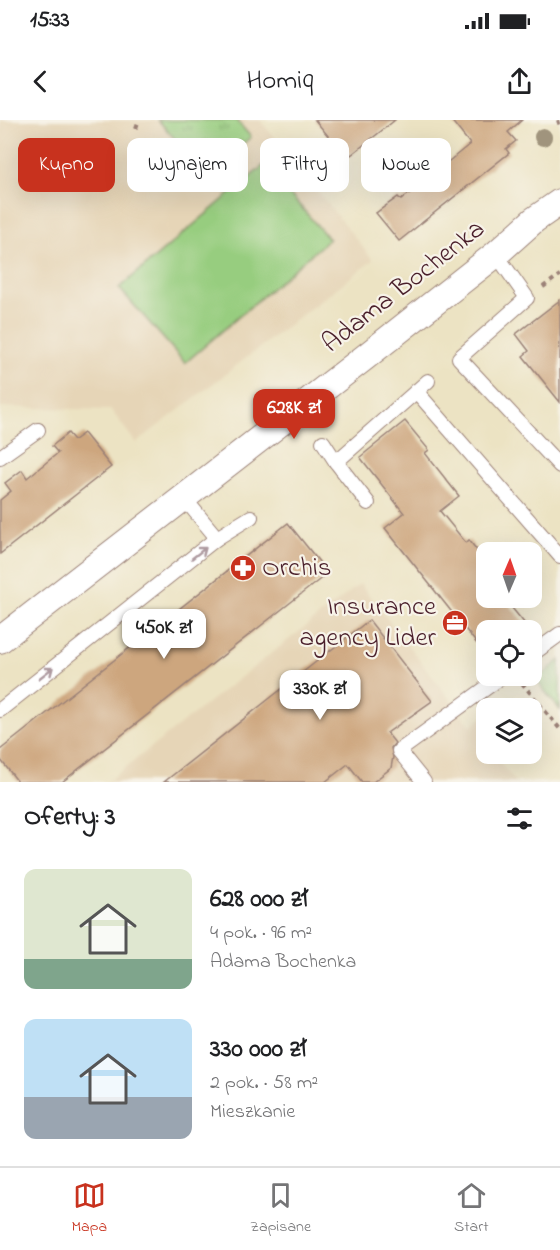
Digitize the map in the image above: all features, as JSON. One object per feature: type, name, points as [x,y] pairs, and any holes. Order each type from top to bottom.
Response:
[{"type":"street","name":"Adama Bochenka","points":[[0,640],[496,254],[534,220],[560,202]]},
{"type":"lane","points":[[496,254],[527,298],[459,358],[560,466]]},
{"type":"lane","points":[[336,462],[428,381]]},
{"type":"lane","points":[[416,391],[560,556]]},
{"type":"lane","points":[[0,457],[38,430]]},
{"type":"lane","points":[[323,442],[368,503]]},
{"type":"lane","points":[[184,498],[218,538]]},
{"type":"lane","points":[[0,710],[218,538],[251,517]]},
{"type":"lane","points":[[542,647],[560,634]]},
{"type":"lane","points":[[424,782],[399,751],[489,686]]},
{"type":"path","points":[[136,128],[139,120]]},
{"type":"path","points":[[558,120],[560,126]]},
{"type":"path","points":[[525,686],[560,729]]},
{"type":"shaded area","points":[[0,120],[260,120],[275,138],[260,138],[260,192],[318,192],[373,260],[136,443],[111,410],[0,407]]},
{"type":"shaded area","points":[[360,584],[471,726],[476,722],[476,764],[501,764],[515,782],[107,782]]},
{"type":"green space","points":[[158,120],[236,120],[251,137],[248,140],[174,138]]},
{"type":"green space","points":[[260,168],[260,192],[288,192],[329,239],[185,363],[119,288],[232,192],[248,192],[248,179]]},
{"type":"green space","points":[[560,660],[560,710],[541,686],[542,675]]},
{"type":"building","points":[[315,120],[395,120],[372,138],[361,138],[361,147],[351,155],[349,138],[330,138]]},
{"type":"building","points":[[451,120],[522,120],[508,132],[516,141],[506,149],[509,153],[399,241],[376,213],[398,197],[401,200],[411,192],[451,192],[451,159],[470,144]]},
{"type":"building","points":[[560,300],[560,402],[523,356],[529,351],[516,334]]},
{"type":"building","points":[[405,421],[429,450],[425,453],[459,496],[440,511],[466,543],[469,540],[476,549],[476,608],[512,608],[522,620],[476,620],[476,642],[385,528],[404,513],[360,457]]},
{"type":"building","points":[[68,433],[74,440],[84,433],[111,467],[0,554],[0,500],[11,491],[5,483],[22,470],[27,478],[58,453],[52,446]]},
{"type":"building","points":[[288,523],[328,573],[62,782],[18,782],[0,759],[0,750]]},
{"type":"building","points":[[369,620],[432,701],[387,733],[395,743],[391,748],[393,757],[391,768],[373,782],[362,782],[348,764],[325,782],[164,782]]},
{"type":"place","name":"Orchis","points":[[243,568]]},
{"type":"place","name":"Insurance agency Lider","points":[[455,623]]}]
